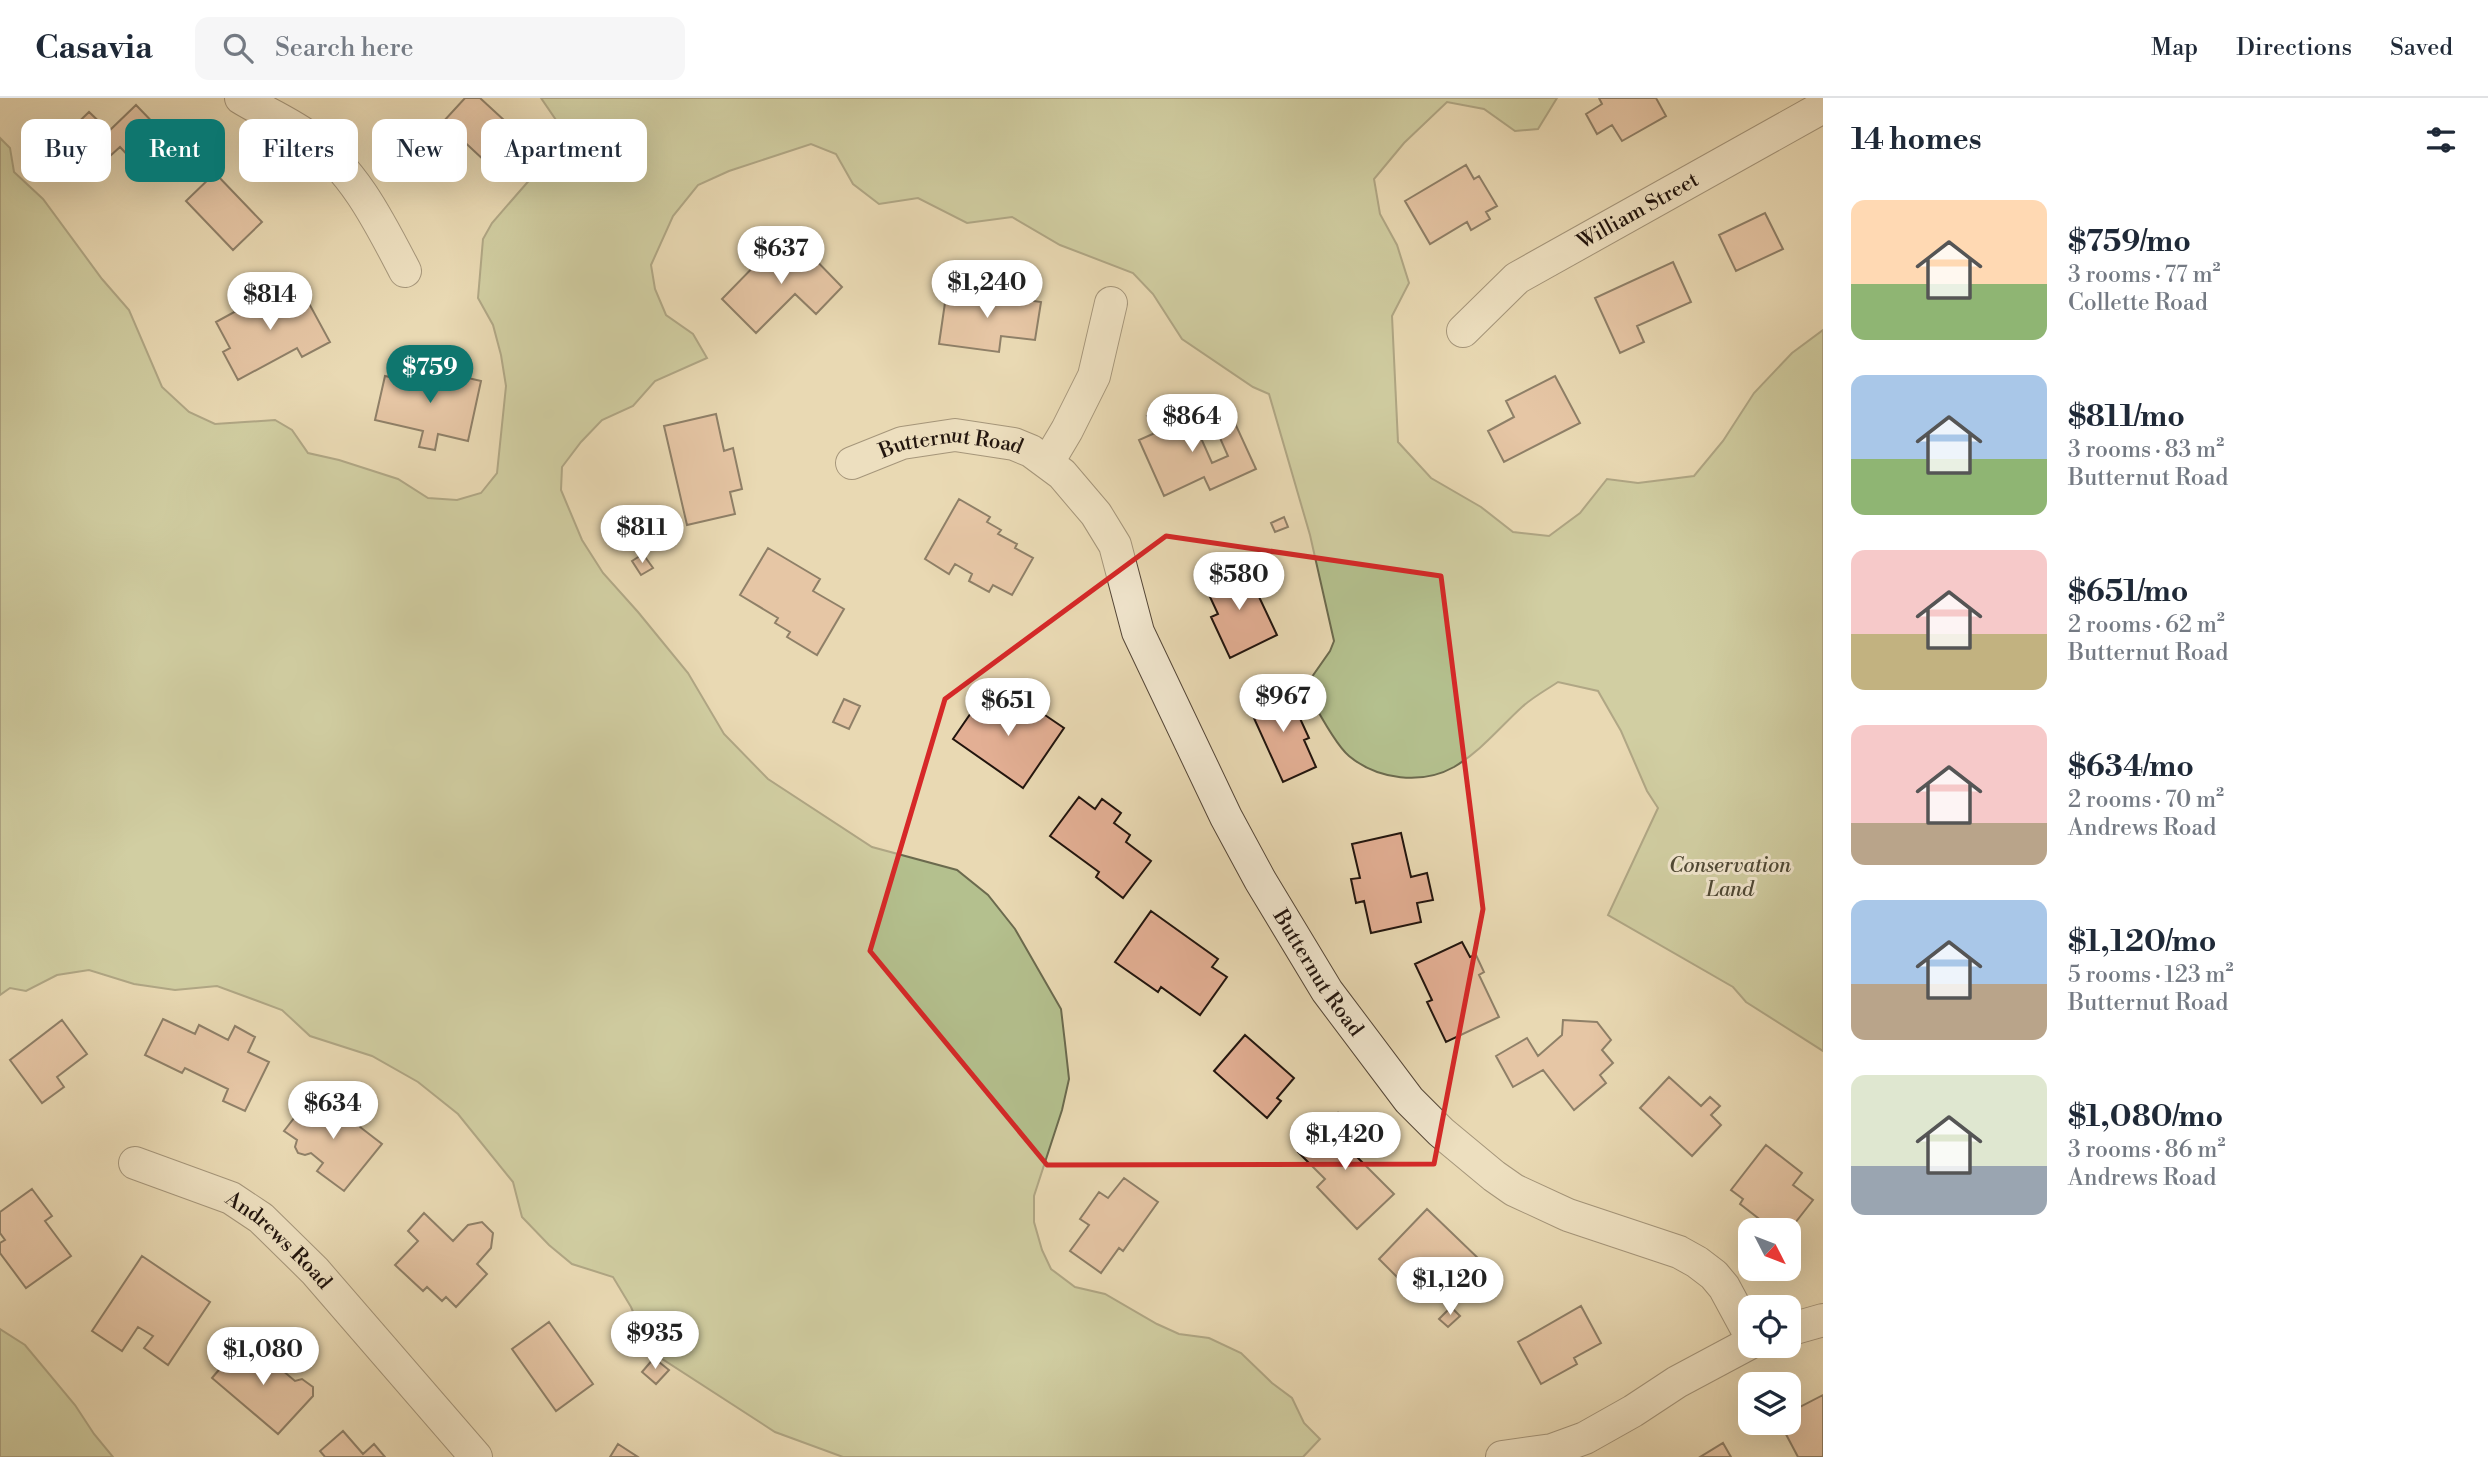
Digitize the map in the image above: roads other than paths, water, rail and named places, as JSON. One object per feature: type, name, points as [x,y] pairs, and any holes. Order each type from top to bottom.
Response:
[{"type":"street","points":[[241,98],[300,131],[341,167],[379,220],[405,271]]},
{"type":"street","name":"William Street","points":[[1463,331],[1504,289],[1522,275],[1823,107]]},
{"type":"street","name":"Butternut Road","points":[[1048,461],[1094,376],[1111,303]]},
{"type":"street","name":"Butternut Road","points":[[852,463],[902,443],[955,435],[1014,444],[1048,461],[1062,474],[1096,514],[1115,545],[1138,632],[1226,817],[1260,880],[1327,991],[1409,1100],[1457,1146],[1514,1190],[1568,1215],[1679,1252],[1706,1268],[1724,1287],[1738,1313]]},
{"type":"street","name":"Andrews Road","points":[[135,1163],[232,1198],[261,1218],[315,1271],[476,1457]]},
{"type":"street","points":[[1801,1326],[1823,1320]]},
{"type":"street","points":[[1503,1457],[1552,1450],[1585,1438],[1677,1382],[1738,1349]]},
{"type":"park label","name":"Conservation Land","points":[[1730,877]]}]
